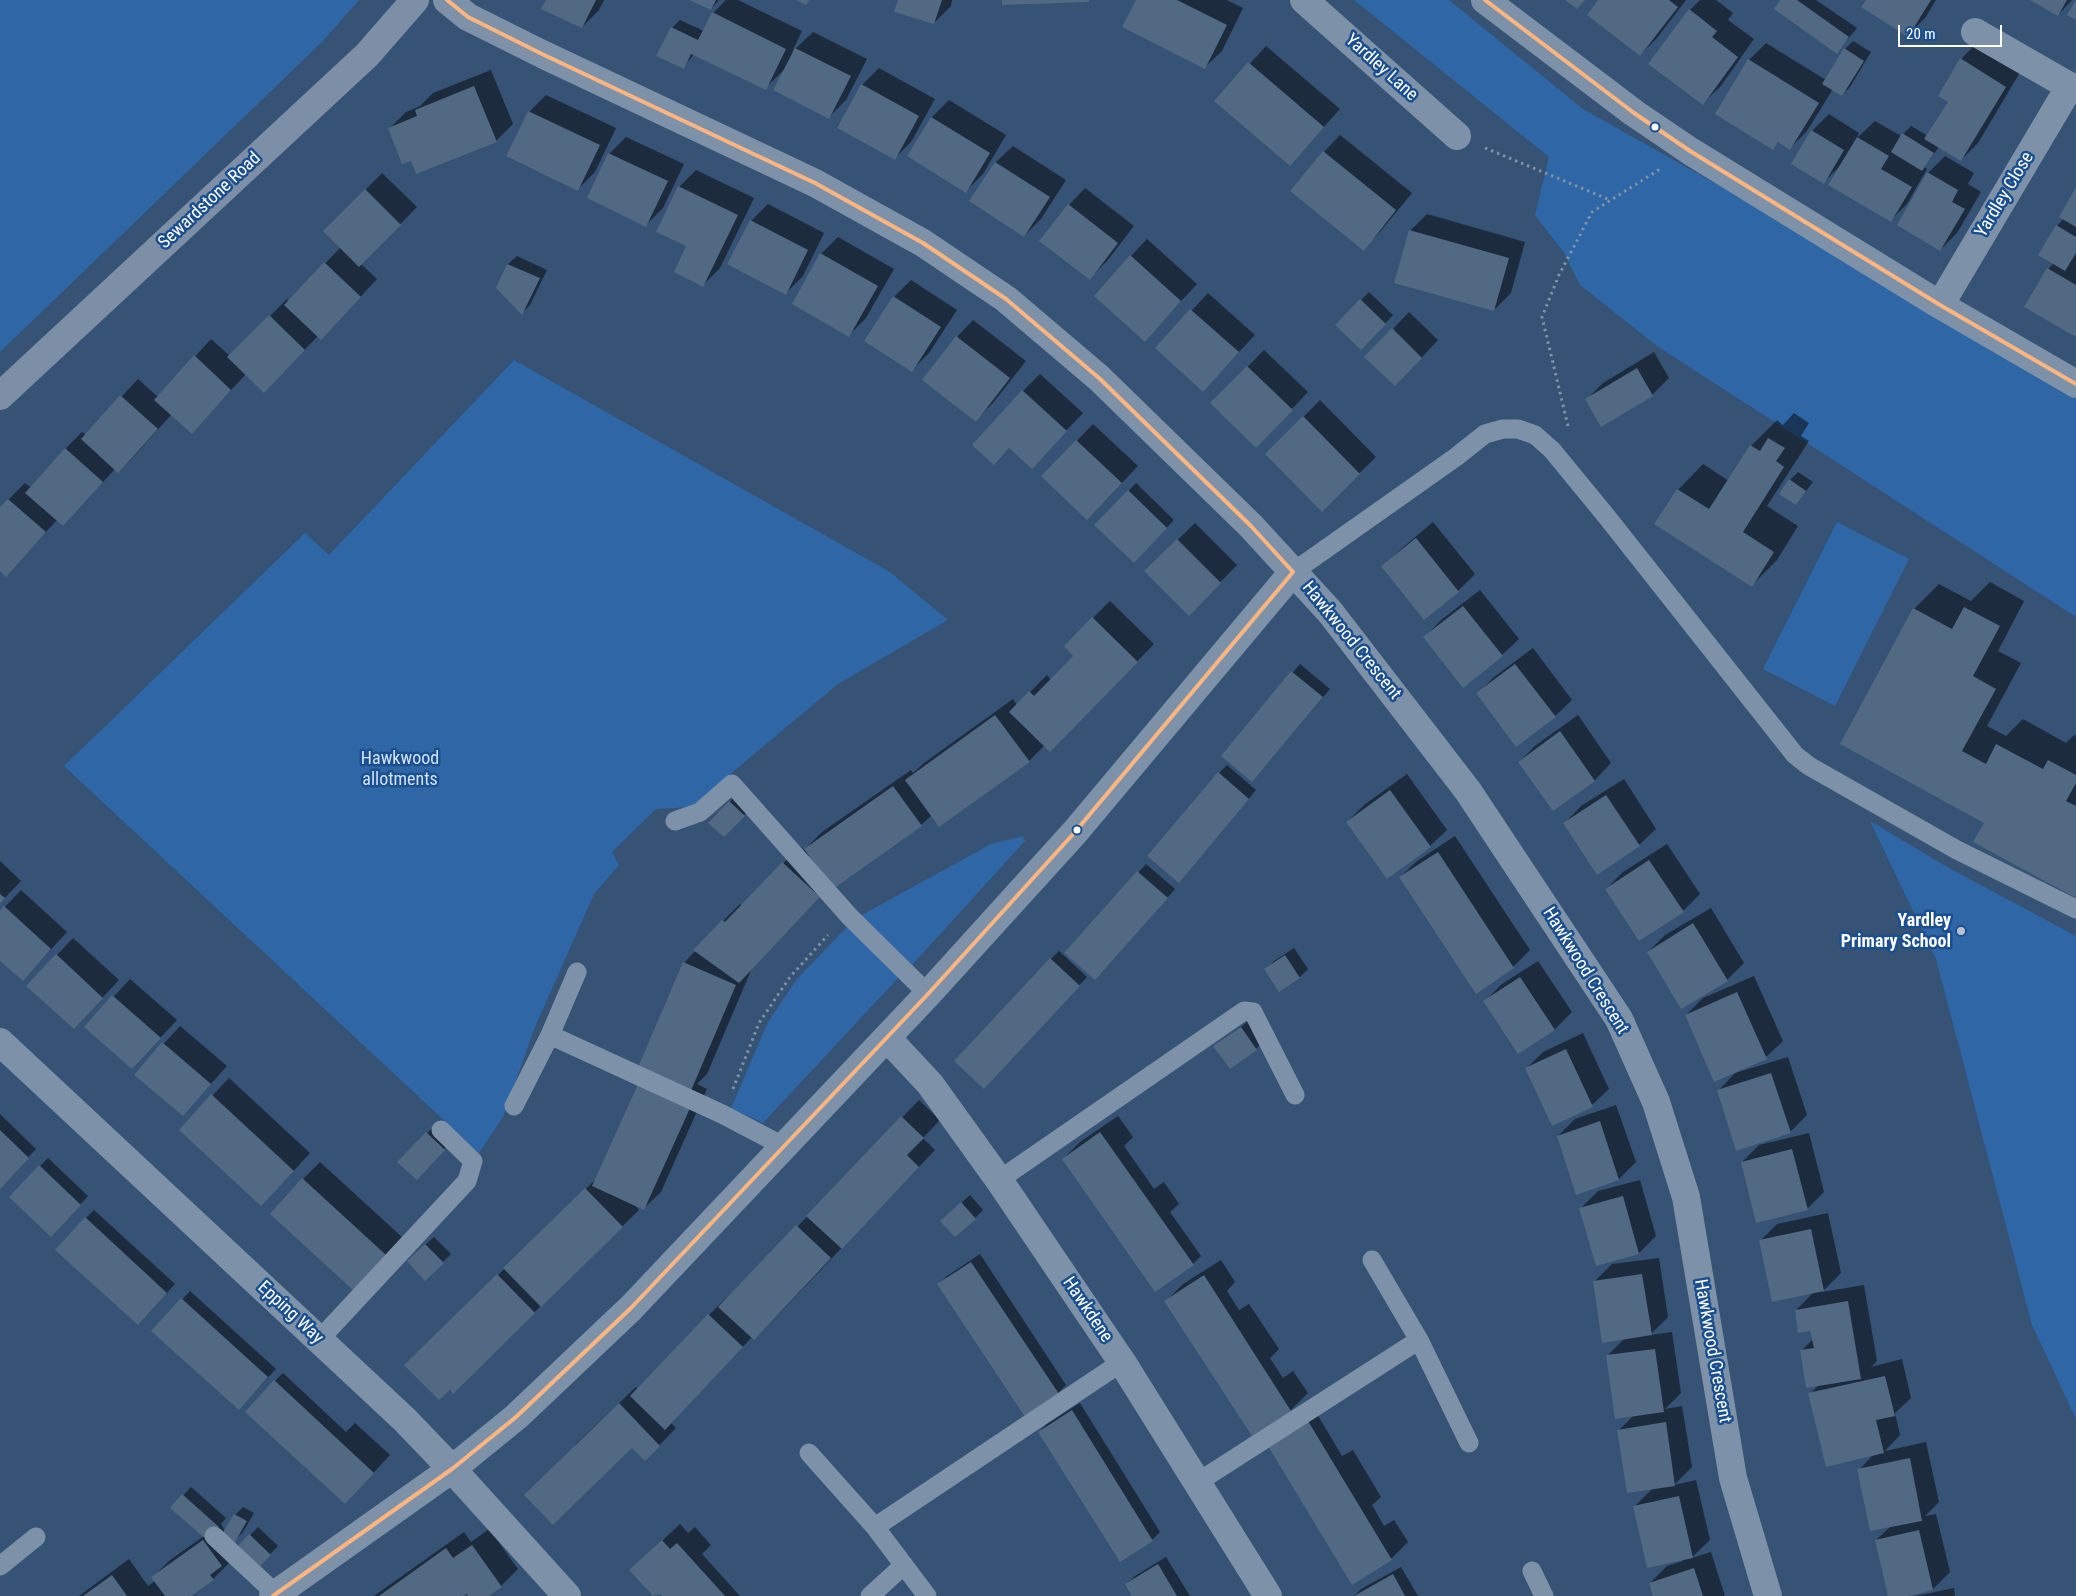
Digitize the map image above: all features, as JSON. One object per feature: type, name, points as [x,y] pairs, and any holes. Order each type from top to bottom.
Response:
[{"type":"main road","name":"Sewardstone Road","points":[[0,396],[367,55],[416,0]]},
{"type":"street","name":"Hawkwood Crescent","points":[[447,0],[468,17],[542,54],[815,182],[923,244],[1006,299],[1099,378],[1251,526],[1330,612],[1468,791],[1619,1019],[1656,1102],[1686,1197],[1733,1478],[1768,1596]]},
{"type":"street","name":"Yardley Lane","points":[[1304,0],[1457,136]]},
{"type":"street","points":[[1485,0],[1634,113],[1690,152],[1940,305],[2076,384]]},
{"type":"street","name":"Yardley Close","points":[[1940,305],[2073,88],[1975,32]]},
{"type":"street","points":[[275,1595],[452,1469],[516,1417],[630,1308],[887,1038],[1075,832],[1293,572]]},
{"type":"street","name":"Hawkdene","points":[[887,1038],[930,1084],[999,1180],[1122,1362],[1268,1596]]},
{"type":"street","name":"Epping Way","points":[[0,1042],[406,1420],[567,1596]]},
{"type":"lane","points":[[1293,572],[1456,457],[1485,434],[1503,429],[1518,429],[1535,436],[1552,450],[1607,517],[1795,755],[1809,766],[1957,850],[2076,909]]},
{"type":"lane","points":[[675,821],[700,812],[732,784],[850,917],[928,994]]},
{"type":"lane","points":[[514,1106],[550,1035],[577,972]]},
{"type":"lane","points":[[999,1180],[1244,1011],[1253,1012],[1295,1095]]},
{"type":"lane","points":[[550,1035],[722,1114],[785,1146]]},
{"type":"lane","points":[[319,1340],[467,1181],[473,1161],[440,1130]]},
{"type":"lane","points":[[1372,1260],[1419,1340],[1469,1443]]},
{"type":"lane","points":[[1198,1482],[1419,1340]]},
{"type":"lane","points":[[875,1527],[1122,1362]]},
{"type":"lane","points":[[809,1453],[875,1527],[927,1596]]},
{"type":"lane","points":[[214,1536],[275,1595]]},
{"type":"lane","points":[[0,1566],[36,1537]]},
{"type":"lane","points":[[870,1596],[904,1565]]},
{"type":"lane","points":[[1532,1571],[1544,1596]]},
{"type":"path","points":[[1457,136],[1610,200]]},
{"type":"path","points":[[1568,429],[1542,317],[1559,274],[1592,212],[1690,152]]},
{"type":"path","points":[[722,1114],[760,1023],[790,977],[835,928],[850,917]]},
{"type":"green space","points":[[0,0],[359,0],[322,42],[0,352]]},
{"type":"green space","points":[[1354,0],[1449,0],[1583,109],[1759,208],[2076,394],[2076,617],[1657,346],[1580,285],[1564,253],[1535,215],[1549,157]]},
{"type":"green space","name":"Hawkwood allotments","points":[[514,360],[890,572],[948,620],[838,684],[691,807],[656,809],[612,852],[619,865],[594,894],[535,1027],[503,1117],[479,1153],[64,766],[305,533],[329,555]]},
{"type":"green space","points":[[1837,522],[1909,559],[1835,706],[1763,669]]},
{"type":"green space","points":[[1870,821],[1949,868],[2076,936],[2076,1419],[2032,1325],[1936,959]]},
{"type":"green space","points":[[1023,836],[1025,841],[912,965],[860,916],[991,844]]},
{"type":"green space","points":[[847,927],[899,977],[763,1123],[731,1108],[768,1022],[796,980]]},
{"type":"building","points":[[546,0],[596,0],[582,28],[541,9]]},
{"type":"building","points":[[689,0],[716,0],[711,10]]},
{"type":"building","points":[[796,0],[809,0],[806,5]]},
{"type":"building","points":[[898,0],[942,0],[934,24],[894,12]]},
{"type":"building","points":[[1002,0],[1089,0],[1089,2],[1002,5]]},
{"type":"building","points":[[1136,0],[1177,0],[1227,25],[1205,69],[1122,27]]},
{"type":"building","points":[[1565,0],[1585,0],[1577,9]]},
{"type":"building","points":[[1598,0],[1669,0],[1678,7],[1640,56],[1587,15]]},
{"type":"building","points":[[1780,0],[1797,0],[1849,37],[1837,54],[1774,9]]},
{"type":"building","points":[[1866,0],[1931,0],[1908,37],[1861,7]]},
{"type":"building","points":[[2030,0],[2067,0],[2058,16]]},
{"type":"building","points":[[2076,0],[2076,20],[2067,15]]},
{"type":"building","points":[[1689,9],[1717,31],[1712,37],[1738,57],[1703,105],[1648,64]]},
{"type":"building","points":[[712,12],[786,49],[766,90],[691,54],[684,69],[656,56],[671,27],[698,40]]},
{"type":"building","points":[[795,48],[851,76],[829,119],[773,90]]},
{"type":"building","points":[[1844,48],[1864,61],[1842,96],[1822,84]]},
{"type":"building","points":[[1960,58],[2006,87],[1961,161],[1924,139],[1948,102],[1938,96]]},
{"type":"building","points":[[1748,59],[1819,103],[1790,150],[1778,142],[1773,150],[1715,114]]},
{"type":"building","points":[[1248,62],[1324,127],[1290,166],[1214,101]]},
{"type":"building","points":[[861,84],[919,116],[895,160],[837,128]]},
{"type":"building","points":[[474,86],[497,142],[416,174],[411,161],[402,164],[388,128],[417,116],[415,110]]},
{"type":"building","points":[[528,111],[600,145],[578,191],[506,156]]},
{"type":"building","points":[[931,117],[990,153],[966,193],[907,156]]},
{"type":"building","points":[[1811,130],[1844,150],[1824,184],[1791,164]]},
{"type":"building","points":[[1902,133],[1934,153],[1922,171],[1891,152]]},
{"type":"building","points":[[1857,137],[1889,156],[1881,169],[1912,187],[1891,222],[1828,185]]},
{"type":"building","points":[[1323,151],[1396,210],[1364,251],[1290,191]]},
{"type":"building","points":[[608,153],[668,181],[646,227],[587,198]]},
{"type":"building","points":[[995,162],[1050,197],[1024,237],[969,201]]},
{"type":"building","points":[[1927,172],[1958,190],[1952,202],[1965,209],[1940,251],[1897,225]]},
{"type":"building","points":[[678,186],[738,215],[703,287],[674,272],[686,246],[656,232]]},
{"type":"building","points":[[2076,187],[2076,227],[2059,217]]},
{"type":"building","points":[[365,189],[401,225],[359,267],[323,231]]},
{"type":"building","points":[[1068,204],[1118,243],[1090,280],[1039,241]]},
{"type":"building","points":[[750,220],[808,250],[786,295],[727,264]]},
{"type":"building","points":[[2056,225],[2076,237],[2076,253],[2065,271],[2038,255]]},
{"type":"building","points":[[1409,230],[1509,258],[1494,311],[1394,283]]},
{"type":"building","points":[[820,253],[878,286],[849,337],[792,304]]},
{"type":"building","points":[[1130,255],[1181,301],[1145,342],[1094,296]]},
{"type":"building","points":[[324,262],[361,297],[321,340],[284,305]]},
{"type":"building","points":[[507,264],[540,278],[522,315],[496,288]]},
{"type":"building","points":[[2047,268],[2076,285],[2076,337],[2024,307]]},
{"type":"building","points":[[893,296],[941,327],[912,372],[864,341]]},
{"type":"building","points":[[1360,299],[1386,324],[1361,350],[1335,325]]},
{"type":"building","points":[[1190,309],[1239,352],[1203,392],[1155,348]]},
{"type":"building","points":[[269,315],[305,350],[264,393],[227,357]]},
{"type":"building","points":[[1392,328],[1422,358],[1395,386],[1364,357]]},
{"type":"building","points":[[956,336],[1010,378],[976,422],[922,380]]},
{"type":"building","points":[[194,355],[231,390],[192,434],[154,400]]},
{"type":"building","points":[[1247,366],[1293,410],[1256,448],[1210,403]]},
{"type":"building","points":[[1637,368],[1653,396],[1601,427],[1585,399]]},
{"type":"building","points":[[1022,390],[1067,431],[1032,469],[1009,448],[994,465],[972,445]]},
{"type":"building","points":[[120,395],[158,429],[118,473],[81,439]]},
{"type":"building","points":[[1303,416],[1360,474],[1322,512],[1265,454]]},
{"type":"building","points":[[1768,438],[1785,448],[1776,461],[1784,467],[1743,532],[1774,552],[1752,587],[1654,524],[1677,489],[1709,509],[1750,445],[1760,451]]},
{"type":"building","points":[[1076,440],[1122,483],[1087,520],[1041,476]]},
{"type":"building","points":[[65,448],[103,482],[63,526],[25,493]]},
{"type":"building","points":[[1789,479],[1806,491],[1796,505],[1779,494]]},
{"type":"building","points":[[1128,490],[1167,528],[1134,563],[1094,525]]},
{"type":"building","points":[[8,499],[46,532],[6,577],[0,571],[0,507]]},
{"type":"building","points":[[1416,538],[1459,592],[1424,620],[1381,566]]},
{"type":"building","points":[[1177,539],[1221,583],[1189,616],[1144,571]]},
{"type":"building","points":[[1463,606],[1503,656],[1463,688],[1423,637]]},
{"type":"building","points":[[1964,607],[2000,626],[1973,676],[1996,689],[1962,751],[1986,764],[1996,744],[2043,769],[2048,760],[2076,775],[2076,783],[2066,801],[2076,806],[2076,898],[1973,842],[1984,823],[1840,744],[1913,608],[1952,629]]},
{"type":"building","points":[[1092,617],[1138,662],[1050,752],[1009,712],[1029,691],[1034,696],[1073,656],[1064,646]]},
{"type":"building","points":[[1515,664],[1556,717],[1516,747],[1476,693]]},
{"type":"building","points":[[1291,671],[1323,697],[1252,782],[1221,756]]},
{"type":"building","points":[[995,715],[1030,762],[939,827],[905,780]]},
{"type":"building","points":[[1560,731],[1595,781],[1553,811],[1518,762]]},
{"type":"building","points":[[1218,772],[1249,799],[1179,883],[1147,856]]},
{"type":"building","points":[[893,786],[922,826],[833,889],[804,849]]},
{"type":"building","points":[[1390,790],[1431,847],[1387,879],[1346,822]]},
{"type":"building","points":[[1606,795],[1640,846],[1597,875],[1563,823]]},
{"type":"building","points":[[729,801],[745,816],[724,837],[708,823]]},
{"type":"building","points":[[1438,852],[1514,968],[1476,994],[1399,877]]},
{"type":"building","points":[[1649,860],[1684,912],[1639,941],[1605,889]]},
{"type":"building","points":[[782,862],[820,897],[739,983],[693,950],[722,920],[725,922]]},
{"type":"building","points":[[1137,871],[1168,898],[1095,980],[1064,953]]},
{"type":"building","points":[[0,894],[5,898],[0,904]]},
{"type":"building","points":[[4,906],[51,949],[23,981],[0,961],[0,910]]},
{"type":"building","points":[[1693,923],[1728,981],[1681,1009],[1647,952]]},
{"type":"building","points":[[56,954],[103,998],[74,1029],[26,986]]},
{"type":"building","points":[[1285,955],[1300,978],[1279,992],[1264,969]]},
{"type":"building","points":[[1050,958],[1080,986],[984,1089],[954,1061]]},
{"type":"building","points":[[683,962],[736,985],[690,1093],[637,1070]]},
{"type":"building","points":[[1520,977],[1555,1030],[1518,1054],[1483,1001]]},
{"type":"building","points":[[1737,992],[1767,1059],[1714,1082],[1685,1015]]},
{"type":"building","points":[[112,995],[161,1038],[132,1069],[84,1027]]},
{"type":"building","points":[[1241,1027],[1257,1050],[1230,1069],[1213,1046]]},
{"type":"building","points":[[162,1042],[211,1084],[183,1116],[134,1075]]},
{"type":"building","points":[[1566,1049],[1593,1107],[1552,1126],[1525,1068]]},
{"type":"building","points":[[1771,1073],[1791,1133],[1736,1151],[1717,1090]]},
{"type":"building","points":[[639,1082],[691,1106],[644,1210],[592,1186]]},
{"type":"building","points":[[211,1094],[294,1171],[261,1206],[179,1130]]},
{"type":"building","points":[[901,1116],[924,1138],[907,1155],[919,1167],[842,1249],[806,1216]]},
{"type":"building","points":[[1600,1121],[1619,1180],[1576,1195],[1557,1136]]},
{"type":"building","points":[[0,1130],[29,1158],[0,1189]]},
{"type":"building","points":[[426,1132],[445,1150],[417,1180],[397,1162]]},
{"type":"building","points":[[1100,1132],[1194,1265],[1155,1292],[1062,1159]]},
{"type":"building","points":[[1792,1149],[1808,1210],[1756,1223],[1741,1162]]},
{"type":"building","points":[[39,1165],[81,1205],[51,1237],[9,1197]]},
{"type":"building","points":[[302,1178],[386,1255],[353,1290],[270,1214]]},
{"type":"building","points":[[585,1188],[623,1227],[541,1307],[503,1268]]},
{"type":"building","points":[[1623,1196],[1639,1254],[1596,1266],[1579,1208]]},
{"type":"building","points":[[961,1202],[976,1219],[955,1237],[940,1221]]},
{"type":"building","points":[[85,1217],[167,1293],[138,1325],[55,1250]]},
{"type":"building","points":[[796,1225],[831,1258],[754,1340],[718,1307]]},
{"type":"building","points":[[1811,1229],[1824,1291],[1772,1302],[1759,1240]]},
{"type":"building","points":[[425,1244],[444,1263],[425,1281],[407,1261]]},
{"type":"building","points":[[971,1262],[1059,1394],[1025,1417],[937,1284]]},
{"type":"building","points":[[497,1274],[535,1313],[453,1394],[450,1390],[439,1400],[404,1365]]},
{"type":"building","points":[[1642,1274],[1652,1335],[1602,1343],[1593,1281]]},
{"type":"building","points":[[1204,1275],[1291,1411],[1252,1436],[1164,1301]]},
{"type":"building","points":[[181,1298],[268,1377],[239,1410],[151,1331]]},
{"type":"building","points":[[1848,1301],[1861,1379],[1806,1388],[1800,1350],[1814,1348],[1810,1331],[1798,1333],[1795,1310]]},
{"type":"building","points":[[708,1314],[743,1347],[665,1430],[630,1396]]},
{"type":"building","points":[[1655,1349],[1664,1412],[1615,1419],[1606,1355]]},
{"type":"building","points":[[1885,1376],[1895,1416],[1876,1420],[1884,1453],[1826,1467],[1808,1393]]},
{"type":"building","points":[[274,1380],[374,1473],[345,1504],[245,1412]]},
{"type":"building","points":[[619,1403],[660,1446],[645,1461],[632,1448],[553,1525],[524,1495]]},
{"type":"building","points":[[1072,1410],[1153,1541],[1120,1562],[1038,1432]]},
{"type":"building","points":[[1308,1421],[1392,1560],[1352,1585],[1268,1446]]},
{"type":"building","points":[[1666,1422],[1675,1486],[1627,1493],[1617,1430]]},
{"type":"building","points":[[1910,1458],[1922,1521],[1870,1531],[1857,1469]]},
{"type":"building","points":[[182,1494],[219,1527],[207,1540],[170,1508]]},
{"type":"building","points":[[1679,1496],[1693,1558],[1647,1568],[1633,1506]]},
{"type":"building","points":[[234,1514],[247,1521],[235,1542],[222,1534]]},
{"type":"building","points":[[1919,1530],[1933,1590],[1909,1596],[1888,1596],[1875,1540]]},
{"type":"building","points":[[249,1534],[271,1555],[259,1567],[237,1547]]},
{"type":"building","points":[[203,1540],[222,1566],[210,1575],[214,1580],[191,1596],[165,1596],[151,1577]]},
{"type":"building","points":[[662,1540],[670,1549],[677,1543],[725,1596],[662,1596],[661,1594],[653,1596],[629,1570]]},
{"type":"building","points":[[472,1545],[502,1587],[489,1596],[468,1596],[467,1593],[463,1596],[379,1596],[446,1548],[453,1558]]},
{"type":"building","points":[[1158,1564],[1177,1596],[1132,1596],[1125,1584]]},
{"type":"building","points":[[1694,1568],[1703,1596],[1653,1596],[1649,1583]]},
{"type":"building","points":[[1393,1574],[1405,1596],[1354,1596]]},
{"type":"building","points":[[112,1575],[127,1596],[83,1596]]},
{"type":"transit line","points":[[447,0],[468,17],[542,54],[815,183],[923,243],[1006,299],[1099,378],[1251,526],[1293,572]]},
{"type":"transit line","points":[[1485,0],[1634,113],[1690,151],[1940,305],[2076,384]]},
{"type":"transit line","points":[[273,1596],[452,1469],[516,1417],[631,1308],[928,994],[1075,832],[1293,572]]},
{"type":"place","name":"Yardley Primary School","points":[[1961,931]]}]
